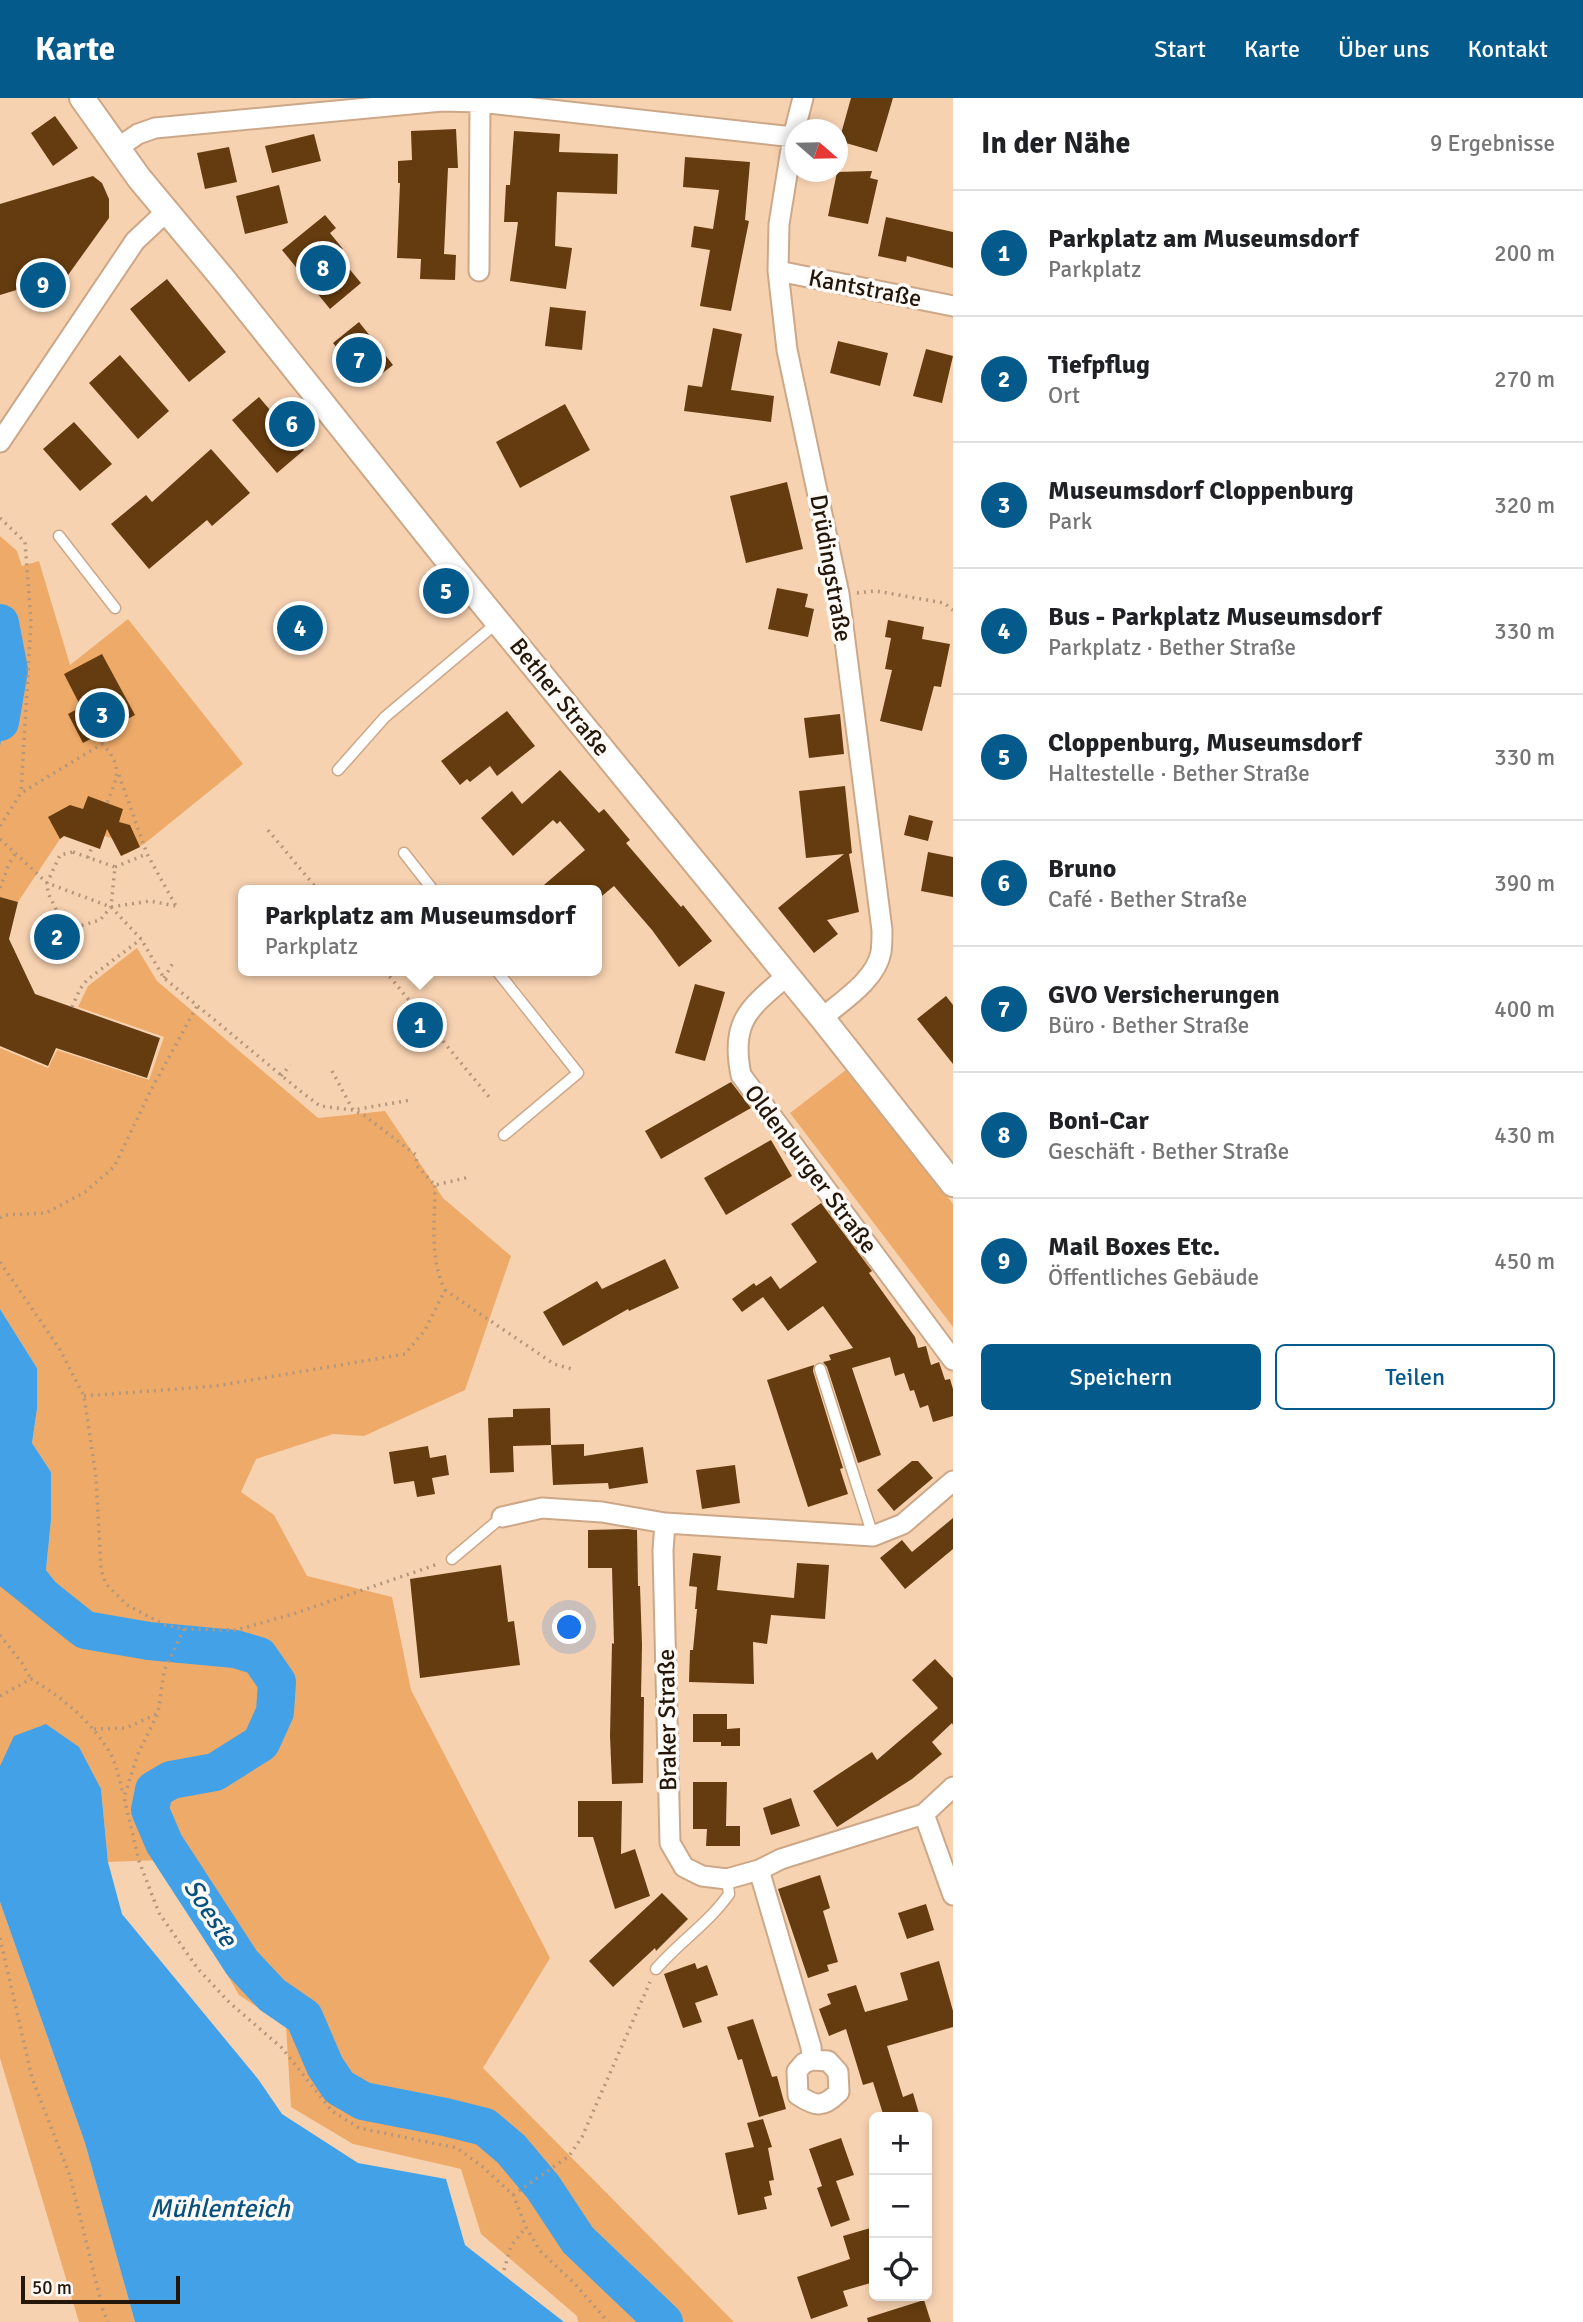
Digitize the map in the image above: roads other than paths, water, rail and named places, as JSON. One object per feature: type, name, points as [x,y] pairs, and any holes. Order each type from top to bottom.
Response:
[{"type":"street","name":"Bether Straße","points":[[82,98],[116,149],[788,975],[953,1184]]},
{"type":"street","name":"Drüdingstraße","points":[[798,119],[803,98]]},
{"type":"street","points":[[116,149],[138,134],[155,128],[357,103],[442,101],[480,102],[785,136]]},
{"type":"street","points":[[478,271],[480,102]]},
{"type":"street","name":"Drüdingstraße","points":[[786,182],[779,225],[778,271],[787,350],[839,594],[882,930],[880,954],[875,968],[822,1018]]},
{"type":"street","points":[[0,442],[135,241],[167,211]]},
{"type":"street","name":"Kantstraße","points":[[778,271],[953,306]]},
{"type":"street","name":"Oldenburger Straße","points":[[788,975],[752,1005],[739,1030],[736,1051],[741,1075],[953,1360]]},
{"type":"street","points":[[502,1517],[542,1508],[601,1512],[665,1523],[873,1536],[903,1524],[953,1481]]},
{"type":"street","name":"Braker Straße","points":[[665,1523],[663,1551],[670,1843],[684,1867],[702,1876],[727,1879],[924,1814]]},
{"type":"street","points":[[953,1787],[924,1814],[953,1895]]},
{"type":"street","points":[[759,1870],[811,2047],[812,2060]]},
{"type":"lane","points":[[59,536],[114,608]]},
{"type":"lane","points":[[338,770],[385,717],[499,622]]},
{"type":"lane","points":[[404,853],[429,885]]},
{"type":"lane","points":[[501,976],[578,1073],[504,1135]]},
{"type":"lane","points":[[820,1369],[873,1536]]},
{"type":"lane","points":[[452,1559],[502,1517]]},
{"type":"lane","points":[[656,1969],[672,1950],[718,1910],[729,1894],[727,1879]]},
{"type":"water","points":[[9,670],[9,694],[0,746],[0,702]]},
{"type":"water","points":[[0,1309],[37,1368],[37,1409],[32,1443],[51,1472],[51,1520],[46,1570],[88,1623],[79,1636],[41,1613],[0,1580]]},
{"type":"water","name":"Mühlenteich","points":[[46,1724],[79,1747],[101,1789],[108,1862],[122,1914],[258,2079],[282,2114],[358,2163],[446,2179],[465,2245],[564,2322],[135,2322],[85,2143],[0,1902],[0,1766],[14,1736]]},
{"type":"waterway","name":"Soeste","points":[[0,623],[9,670],[0,722]]},
{"type":"waterway","name":"Soeste","points":[[0,1562],[85,1630],[149,1641],[235,1649],[259,1656],[277,1682],[275,1712],[261,1743],[215,1772],[171,1780],[154,1790],[150,1810],[164,1843],[242,1963],[272,1995],[304,2017],[325,2066],[339,2087],[363,2101],[485,2127],[511,2149],[543,2187],[578,2240],[664,2322]]},
{"type":"place","name":"Boni-Car","points":[[323,268]]},
{"type":"place","name":"Mail Boxes Etc.","points":[[43,285]]},
{"type":"place","name":"GVO Versicherungen","points":[[359,360]]},
{"type":"place","name":"Bruno","points":[[292,424]]},
{"type":"place","name":"Cloppenburg, Museumsdorf","points":[[446,591]]},
{"type":"place","name":"Bus - Parkplatz Museumsdorf","points":[[300,628]]},
{"type":"place","name":"Museumsdorf Cloppenburg","points":[[102,715]]},
{"type":"place","name":"Tiefpflug","points":[[57,937]]},
{"type":"place","name":"Parkplatz am Museumsdorf","points":[[420,1025]]}]
